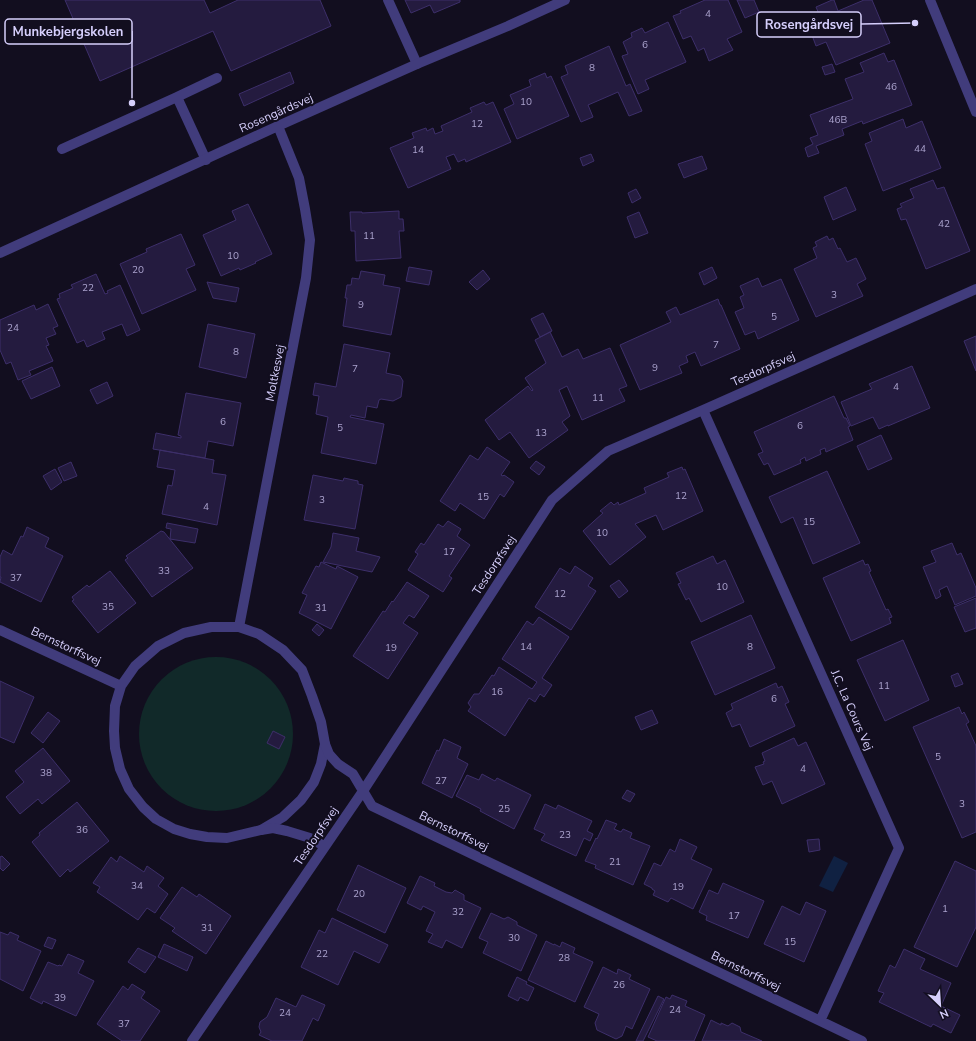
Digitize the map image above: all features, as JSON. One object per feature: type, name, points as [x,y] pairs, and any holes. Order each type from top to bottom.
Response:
[{"type":"street","points":[[388,0],[417,64]]},
{"type":"street","name":"Rosengårdsvej","points":[[0,253],[278,126],[565,0]]},
{"type":"street","points":[[930,0],[976,112]]},
{"type":"street","points":[[62,149],[217,78]]},
{"type":"street","points":[[177,97],[206,160]]},
{"type":"street","name":"Moltkesvej","points":[[239,627],[306,278],[310,240],[299,178],[278,126]]},
{"type":"street","name":"Tesdorpfsvej","points":[[192,1041],[363,791],[552,500],[608,451],[976,289]]},
{"type":"street","name":"J.C. La Cours Vej","points":[[703,410],[899,848],[820,1021]]},
{"type":"street","name":"Bernstorffsvej","points":[[324,846],[310,838],[287,830],[273,828],[226,838],[207,838],[174,829],[156,819],[143,807],[129,789],[120,769],[114,748],[115,706],[121,686],[135,666],[158,646],[184,633],[211,627],[239,627],[258,634],[283,650],[302,670],[312,696],[329,754],[338,764],[353,774],[372,806],[862,1041]]},
{"type":"street","name":"Bernstorffsvej","points":[[0,630],[121,686]]},
{"type":"street","points":[[260,830],[284,817],[314,782],[321,764],[325,744]]},
{"type":"green space","points":[[208,657],[224,657],[246,663],[271,679],[287,704],[292,719],[292,749],[287,764],[271,789],[259,798],[238,808],[224,811],[208,811],[194,808],[180,802],[167,794],[156,783],[142,756],[139,742],[139,726],[142,712],[148,698],[156,685],[167,674],[194,660]]},
{"type":"water","points":[[834,856],[848,863],[833,892],[819,886]]},
{"type":"building","points":[[65,0],[204,0],[210,13],[238,0],[320,0],[331,26],[231,71],[213,31],[100,81]]},
{"type":"building","points":[[405,0],[460,0],[460,2],[434,13],[430,5],[411,13]]},
{"type":"building","points":[[705,0],[728,0],[742,32],[727,39],[733,50],[709,61],[704,48],[698,51],[691,36],[683,39],[673,16],[681,13],[680,11]]},
{"type":"building","points":[[737,0],[754,0],[759,12],[745,18]]},
{"type":"building","points":[[834,0],[838,11],[864,0],[872,0],[890,43],[836,65],[826,42],[816,46],[809,27],[822,21],[816,7]]},
{"type":"building","points":[[668,22],[686,62],[645,80],[649,89],[638,94],[622,56],[628,54],[623,42],[632,37],[631,33],[642,28],[645,33]]},
{"type":"building","points":[[609,46],[626,86],[630,84],[642,111],[629,116],[618,92],[588,105],[593,117],[581,122],[561,77],[568,74],[565,66]]},
{"type":"building","points":[[884,53],[888,62],[894,60],[912,105],[863,124],[862,121],[842,129],[844,135],[816,146],[819,153],[808,157],[805,148],[813,144],[810,138],[818,135],[810,115],[853,99],[845,79],[864,72],[860,63]]},
{"type":"building","points":[[832,64],[835,72],[825,75],[822,67]]},
{"type":"building","points":[[290,72],[294,83],[244,106],[239,94]]},
{"type":"building","points":[[545,73],[547,78],[551,76],[569,116],[517,139],[504,109],[514,104],[510,95],[531,86],[529,80]]},
{"type":"building","points":[[484,102],[486,105],[493,102],[511,142],[466,162],[465,159],[458,162],[454,154],[446,157],[451,169],[408,188],[390,148],[414,138],[412,133],[426,128],[427,131],[433,128],[435,134],[443,131],[441,126],[472,112],[470,108]]},
{"type":"building","points":[[903,119],[906,128],[922,121],[941,168],[883,191],[865,144],[872,141],[869,133]]},
{"type":"building","points":[[591,154],[594,161],[583,166],[580,158]]},
{"type":"building","points":[[702,156],[707,169],[684,178],[678,164]]},
{"type":"building","points":[[933,180],[937,189],[944,187],[970,251],[926,269],[906,219],[901,220],[897,209],[902,207],[900,204],[914,198],[910,189]]},
{"type":"building","points":[[846,187],[856,210],[833,220],[824,197]]},
{"type":"building","points":[[636,189],[641,198],[632,203],[628,193]]},
{"type":"building","points":[[248,204],[272,254],[240,270],[239,268],[221,276],[203,235],[236,220],[232,211]]},
{"type":"building","points":[[399,211],[399,219],[403,219],[404,231],[399,231],[401,258],[356,261],[355,231],[351,231],[350,212],[362,213]]},
{"type":"building","points":[[639,212],[648,233],[635,238],[627,217]]},
{"type":"building","points":[[181,234],[195,265],[186,269],[196,290],[142,314],[120,264],[147,252],[146,249]]},
{"type":"building","points":[[827,236],[829,240],[833,238],[838,249],[840,248],[847,262],[856,258],[866,279],[857,284],[863,296],[816,317],[794,269],[817,258],[813,248],[817,246],[815,242]]},
{"type":"building","points":[[409,267],[432,271],[429,285],[406,281]]},
{"type":"building","points":[[712,267],[717,278],[704,285],[699,273]]},
{"type":"building","points":[[483,270],[490,279],[477,290],[469,282]]},
{"type":"building","points":[[361,271],[385,275],[383,285],[400,288],[391,335],[343,326],[347,298],[345,298],[347,285],[351,285],[352,278],[359,279]]},
{"type":"building","points":[[96,274],[105,294],[108,293],[107,291],[120,285],[140,330],[127,336],[122,324],[102,332],[105,339],[87,347],[84,340],[77,343],[57,299],[60,298],[59,294],[73,288],[71,285]]},
{"type":"building","points":[[758,278],[762,287],[781,279],[799,320],[758,339],[755,331],[745,335],[735,312],[744,308],[740,297],[744,295],[740,286]]},
{"type":"building","points":[[207,282],[239,288],[236,302],[213,298]]},
{"type":"building","points":[[718,299],[740,349],[701,366],[695,352],[686,356],[688,362],[679,366],[682,373],[640,390],[620,345],[671,322],[666,312],[676,307],[680,315]]},
{"type":"building","points":[[48,304],[58,326],[53,328],[56,334],[46,338],[49,345],[46,346],[53,361],[29,371],[31,375],[18,380],[11,362],[6,364],[0,350],[0,320],[34,305],[36,310]]},
{"type":"building","points":[[543,313],[552,331],[540,337],[531,319]]},
{"type":"building","points":[[208,324],[255,334],[246,378],[199,367]]},
{"type":"building","points":[[550,332],[562,357],[578,349],[583,359],[610,348],[627,386],[619,389],[625,401],[582,420],[567,386],[559,390],[570,416],[562,422],[568,430],[529,458],[510,432],[499,440],[485,420],[528,386],[532,391],[533,390],[525,378],[546,363],[535,340]]},
{"type":"building","points":[[976,336],[976,371],[964,341]]},
{"type":"building","points":[[344,344],[390,353],[386,373],[400,376],[403,381],[401,397],[393,401],[381,399],[379,400],[377,408],[367,406],[365,418],[351,415],[350,417],[384,424],[376,464],[321,453],[328,417],[316,414],[319,396],[313,395],[315,383],[336,387]]},
{"type":"building","points":[[912,366],[930,408],[879,429],[873,417],[851,426],[841,402],[872,389],[869,384]]},
{"type":"building","points":[[52,367],[60,386],[31,399],[22,381]]},
{"type":"building","points":[[107,382],[113,396],[97,404],[90,390]]},
{"type":"building","points":[[186,393],[241,403],[233,446],[208,441],[205,458],[153,449],[156,433],[181,438],[181,436],[178,435]]},
{"type":"building","points":[[834,396],[844,418],[846,418],[850,426],[848,427],[853,440],[826,452],[825,448],[820,450],[821,454],[806,461],[805,457],[800,460],[801,463],[774,475],[768,463],[764,465],[758,454],[763,452],[754,432]]},
{"type":"building","points":[[881,435],[892,459],[868,470],[857,446]]},
{"type":"building","points":[[487,447],[510,462],[501,475],[504,475],[514,482],[504,497],[500,494],[484,519],[460,503],[455,511],[440,501],[470,455],[478,460]]},
{"type":"building","points":[[160,450],[214,460],[212,473],[226,475],[217,525],[162,514],[168,485],[172,486],[175,470],[157,467]]},
{"type":"building","points":[[536,461],[545,467],[539,475],[530,468]]},
{"type":"building","points":[[71,462],[77,476],[64,481],[58,468]]},
{"type":"building","points":[[682,467],[683,470],[685,469],[703,511],[663,530],[656,515],[635,524],[646,537],[610,565],[583,531],[603,513],[600,511],[611,502],[614,505],[618,502],[619,505],[646,493],[644,488],[669,477],[667,473]]},
{"type":"building","points":[[55,469],[62,482],[51,490],[43,476]]},
{"type":"building","points":[[827,471],[860,543],[813,564],[793,517],[781,523],[769,497]]},
{"type":"building","points":[[313,475],[343,481],[344,478],[358,481],[358,484],[363,485],[355,529],[304,520]]},
{"type":"building","points":[[448,521],[461,529],[457,536],[470,545],[449,576],[452,578],[443,592],[408,570],[418,554],[415,552],[421,543],[424,545],[438,524],[443,527]]},
{"type":"building","points":[[167,523],[198,529],[195,543],[170,539],[171,529],[166,528]]},
{"type":"building","points":[[27,527],[49,538],[45,547],[63,556],[41,602],[0,582],[0,557],[3,550],[12,555]]},
{"type":"building","points":[[161,531],[164,532],[193,568],[152,597],[125,560],[128,558],[126,556]]},
{"type":"building","points":[[333,533],[359,538],[356,551],[380,557],[372,572],[323,562],[331,547]]},
{"type":"building","points":[[952,543],[957,555],[961,553],[976,588],[976,596],[955,605],[947,586],[939,590],[941,596],[936,599],[923,567],[936,562],[931,551]]},
{"type":"building","points":[[713,556],[717,564],[725,560],[744,602],[701,622],[689,598],[686,600],[678,584],[681,583],[676,573]]},
{"type":"building","points":[[863,560],[865,565],[868,564],[871,571],[869,572],[886,610],[888,609],[892,617],[889,618],[891,623],[851,641],[823,578]]},
{"type":"building","points":[[321,562],[336,569],[337,566],[358,577],[331,629],[299,613],[307,595],[302,593],[316,566],[319,567]]},
{"type":"building","points":[[575,566],[593,578],[588,586],[596,591],[571,630],[535,607],[560,568],[570,574]]},
{"type":"building","points":[[110,571],[136,603],[98,633],[72,601],[74,600],[72,597],[87,585],[89,587]]},
{"type":"building","points":[[619,580],[628,591],[619,598],[610,586]]},
{"type":"building","points":[[407,582],[429,596],[414,618],[409,615],[403,623],[418,633],[388,679],[353,656],[383,611],[385,612]]},
{"type":"building","points":[[976,598],[976,628],[965,632],[954,607]]},
{"type":"building","points":[[751,615],[775,668],[715,695],[691,642]]},
{"type":"building","points":[[539,617],[569,637],[542,678],[552,685],[544,697],[540,694],[535,702],[529,698],[505,736],[468,711],[471,707],[468,703],[474,694],[479,694],[492,675],[494,676],[499,667],[532,689],[537,682],[502,659],[527,621],[533,625]]},
{"type":"building","points":[[317,624],[324,630],[319,636],[312,630]]},
{"type":"building","points":[[903,640],[929,700],[885,721],[857,660]]},
{"type":"building","points":[[958,673],[963,684],[955,687],[951,676]]},
{"type":"building","points":[[0,681],[34,697],[14,743],[0,737]]},
{"type":"building","points":[[776,683],[778,688],[782,686],[789,702],[785,704],[795,726],[750,747],[740,724],[732,727],[726,713],[733,709],[731,704]]},
{"type":"building","points":[[959,707],[962,714],[964,712],[969,722],[966,724],[976,746],[976,832],[962,838],[913,727]]},
{"type":"building","points":[[652,710],[658,723],[641,730],[635,717]]},
{"type":"building","points":[[48,712],[60,721],[43,743],[31,733]]},
{"type":"building","points":[[273,731],[285,737],[279,749],[267,743]]},
{"type":"building","points":[[794,738],[798,746],[806,742],[825,784],[782,804],[772,781],[763,785],[755,767],[764,764],[763,762],[765,761],[762,753]]},
{"type":"building","points":[[444,739],[461,747],[457,758],[468,764],[452,798],[422,783],[437,750],[439,751]]},
{"type":"building","points":[[43,748],[70,781],[42,804],[38,799],[20,814],[6,797],[24,782],[15,771]]},
{"type":"building","points":[[482,774],[495,781],[497,778],[531,795],[514,829],[456,796],[467,775],[479,780]]},
{"type":"building","points":[[627,790],[635,794],[630,802],[622,798]]},
{"type":"building","points":[[77,802],[109,841],[70,872],[68,869],[60,877],[32,842],[40,835],[39,833]]},
{"type":"building","points":[[545,804],[556,809],[558,805],[592,821],[587,831],[593,834],[590,841],[584,838],[576,856],[541,840],[545,834],[534,829]]},
{"type":"building","points":[[606,820],[617,824],[614,829],[621,832],[623,829],[632,833],[630,838],[650,846],[633,885],[595,868],[596,865],[585,861]]},
{"type":"building","points":[[680,839],[697,847],[691,859],[712,869],[693,909],[671,898],[668,902],[653,895],[655,891],[644,884],[654,863],[661,866],[670,849],[675,852]]},
{"type":"building","points":[[819,839],[820,850],[809,852],[807,840]]},
{"type":"building","points":[[2,856],[10,864],[3,871],[0,868],[0,857]]},
{"type":"building","points":[[120,856],[144,872],[147,866],[164,878],[158,886],[168,894],[155,913],[147,908],[138,920],[97,892],[100,887],[93,883],[111,857],[117,862]]},
{"type":"building","points":[[955,861],[976,871],[976,927],[957,967],[914,947]]},
{"type":"building","points":[[358,865],[406,888],[385,933],[337,910]]},
{"type":"building","points":[[420,876],[435,883],[434,886],[446,892],[452,893],[455,890],[464,895],[464,900],[481,908],[462,948],[446,940],[442,948],[428,942],[433,934],[426,931],[435,912],[423,906],[421,910],[407,903]]},
{"type":"building","points":[[723,883],[764,901],[748,938],[706,920],[707,916],[699,912],[709,890],[718,894]]},
{"type":"building","points":[[182,887],[197,897],[199,894],[231,916],[206,954],[172,931],[175,928],[160,918]]},
{"type":"building","points":[[806,902],[826,911],[804,962],[764,944],[782,906],[800,915]]},
{"type":"building","points":[[491,913],[504,919],[508,917],[517,922],[517,925],[537,935],[521,971],[483,953],[488,942],[479,938]]},
{"type":"building","points":[[332,918],[388,945],[379,963],[354,951],[338,985],[301,967],[319,930],[325,933]]},
{"type":"building","points":[[0,932],[8,935],[10,932],[19,936],[17,940],[41,951],[23,991],[0,979]]},
{"type":"building","points":[[48,937],[56,940],[52,949],[44,946]]},
{"type":"building","points":[[546,941],[560,947],[562,942],[575,948],[573,953],[593,962],[575,1002],[528,980]]},
{"type":"building","points":[[164,944],[193,957],[187,971],[158,957]]},
{"type":"building","points":[[138,948],[156,957],[145,973],[128,962]]},
{"type":"building","points":[[904,949],[925,959],[920,969],[951,983],[941,1006],[960,1015],[951,1033],[933,1024],[931,1027],[879,1002],[884,993],[878,991],[890,965],[895,968]]},
{"type":"building","points":[[68,954],[84,961],[78,973],[94,981],[76,1016],[43,1001],[42,1004],[30,998],[48,962],[62,966]]},
{"type":"building","points":[[603,967],[617,974],[618,969],[631,975],[629,979],[650,989],[632,1029],[626,1026],[622,1036],[616,1039],[597,1030],[595,1023],[599,1014],[584,1007]]},
{"type":"building","points":[[517,977],[527,982],[526,984],[534,988],[528,1001],[520,997],[518,1001],[508,996]]},
{"type":"building","points":[[132,984],[145,992],[141,998],[160,1011],[140,1041],[122,1041],[97,1024],[123,986],[128,990]]},
{"type":"building","points":[[302,995],[325,1005],[318,1021],[313,1018],[302,1041],[272,1041],[259,1035],[261,1032],[259,1027],[260,1022],[267,1017],[276,998],[296,1007]]},
{"type":"building","points":[[672,995],[687,1001],[685,1006],[705,1015],[694,1041],[657,1041],[648,1037],[666,997],[670,999]]},
{"type":"building","points":[[658,996],[664,999],[643,1041],[636,1041]]},
{"type":"building","points":[[711,1020],[721,1025],[721,1023],[728,1026],[732,1023],[740,1027],[741,1032],[762,1041],[702,1041]]},
{"type":"place","name":"Rosengårdsvej","points":[[915,23]]},
{"type":"place","name":"Munkebjergskolen","points":[[132,103]]}]
